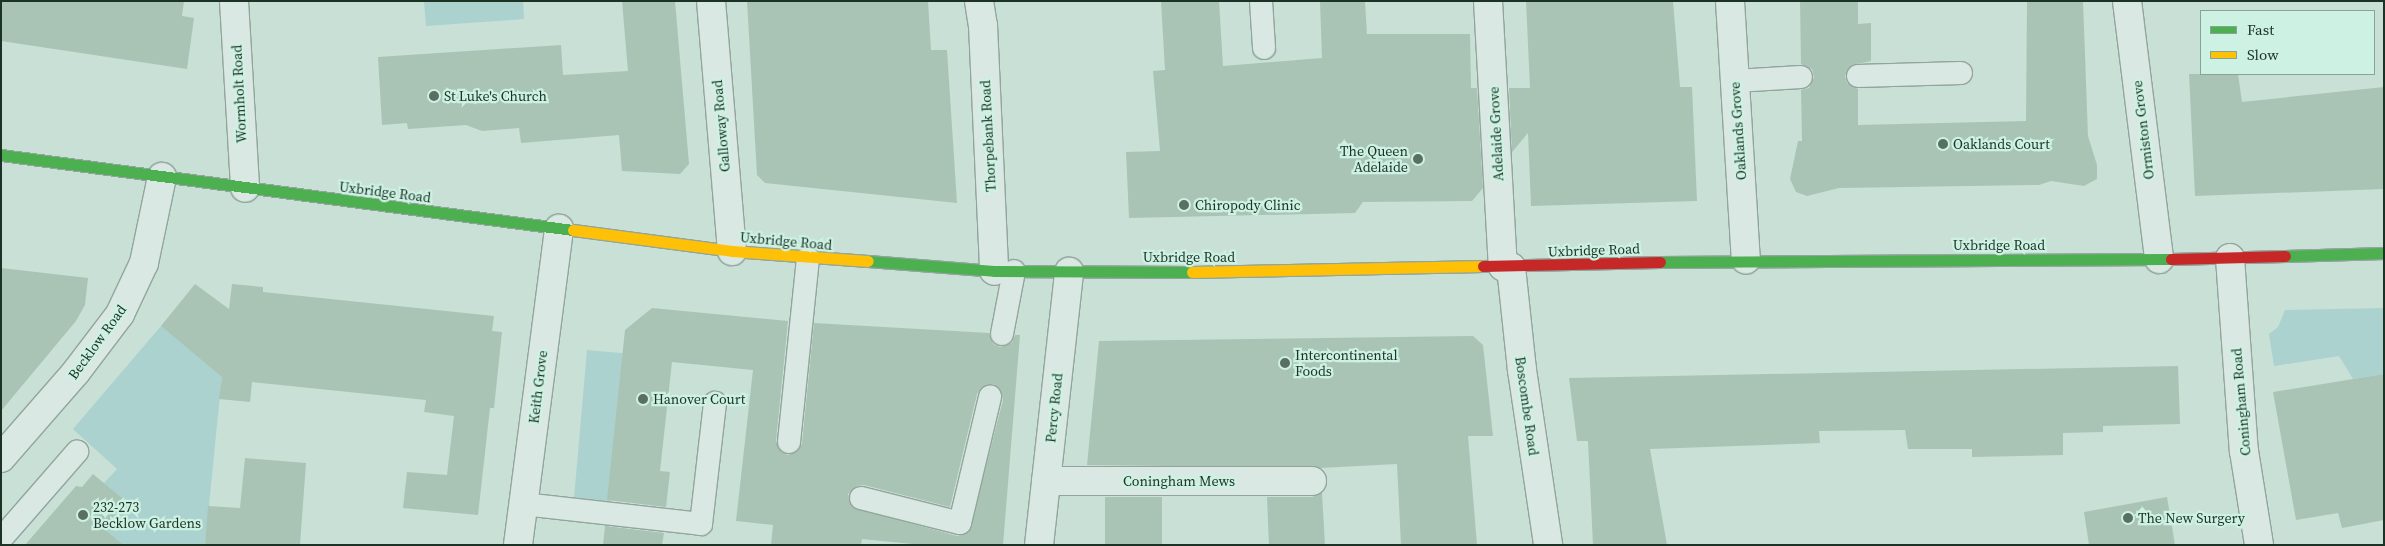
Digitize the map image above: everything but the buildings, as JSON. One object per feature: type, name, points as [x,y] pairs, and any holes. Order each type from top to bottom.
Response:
[{"type":"main road","name":"Uxbridge Road","points":[[1,155],[732,251],[1004,271],[1069,272],[1507,267],[1746,260],[2158,259],[2384,253]]},
{"type":"street","name":"Wormholt Road","points":[[234,1],[244,188]]},
{"type":"street","name":"Galloway Road","points":[[711,1],[732,251]]},
{"type":"street","name":"Thorpebank Road","points":[[979,1],[983,25],[1004,271]]},
{"type":"street","name":"Adelaide Grove","points":[[1488,1],[1507,267]]},
{"type":"street","name":"Oaklands Grove","points":[[1730,1],[1746,260]]},
{"type":"street","name":"Ormiston Grove","points":[[2127,1],[2158,259]]},
{"type":"street","name":"Becklow Road","points":[[1,458],[76,372],[120,314],[144,263],[162,177]]},
{"type":"street","name":"Keith Grove","points":[[518,545],[559,229]]},
{"type":"street","name":"Coningham Road","points":[[2230,258],[2244,451],[2259,545]]},
{"type":"street","name":"Boscombe Road","points":[[1507,267],[1548,545]]},
{"type":"street","name":"Percy Road","points":[[1039,545],[1069,272]]},
{"type":"street","name":"Coningham Mews","points":[[1046,481],[1312,481]]},
{"type":"lane","points":[[1261,1],[1264,48]]},
{"type":"lane","points":[[1858,76],[1961,73]]},
{"type":"lane","points":[[1735,81],[1801,77]]},
{"type":"lane","points":[[789,442],[808,258]]},
{"type":"lane","points":[[1002,334],[1004,271]]},
{"type":"lane","points":[[862,498],[960,523],[990,397]]},
{"type":"lane","points":[[523,504],[701,524],[715,403]]},
{"type":"lane","points":[[1,539],[77,452]]},
{"type":"shaded area","points":[[424,1],[523,1],[524,19],[426,26]]},
{"type":"shaded area","points":[[2384,308],[2384,374],[2353,379],[2339,356],[2274,366],[2269,334],[2278,327],[2285,310]]},
{"type":"shaded area","points":[[161,326],[222,375],[205,545],[100,545],[103,528],[126,502],[104,483],[117,469],[73,429]]},
{"type":"shaded area","points":[[587,350],[623,353],[610,502],[574,498]]},
{"type":"traffic: fast","points":[[1,155],[573,230]]},
{"type":"traffic: fast","points":[[2285,256],[2384,253]]},
{"type":"traffic: fast","points":[[1660,262],[2171,259]]},
{"type":"traffic: fast","points":[[868,261],[994,271],[1192,272]]},
{"type":"traffic: slow","points":[[573,230],[732,251],[868,261]]},
{"type":"traffic: slow","points":[[1192,272],[1483,266]]},
{"type":"traffic: jam","points":[[2171,259],[2285,256]]},
{"type":"traffic: jam","points":[[1483,266],[1660,262]]},
{"type":"place","name":"St Luke's Church","points":[[434,96]]},
{"type":"place","name":"Oaklands Court","points":[[1943,144]]},
{"type":"place","name":"The Queen Adelaide","points":[[1418,159]]},
{"type":"place","name":"Chiropody Clinic","points":[[1184,205]]},
{"type":"place","name":"Intercontinental Foods","points":[[1285,363]]},
{"type":"place","name":"Hanover Court","points":[[643,399]]},
{"type":"place","name":"232-273 Becklow Gardens","points":[[83,515]]},
{"type":"place","name":"The New Surgery","points":[[2128,518]]}]
